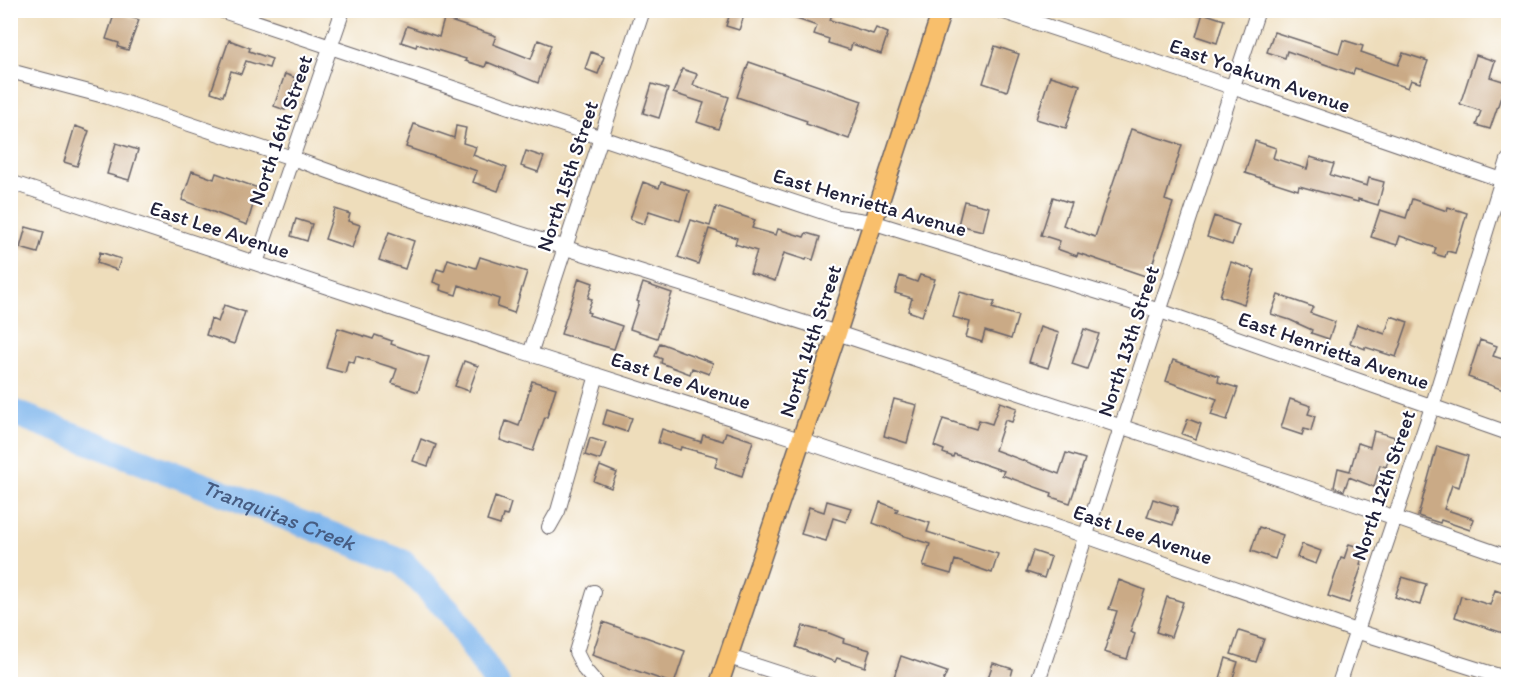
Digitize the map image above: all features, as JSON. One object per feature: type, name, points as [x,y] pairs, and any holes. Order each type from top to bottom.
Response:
[{"type":"main road","name":"North 14th Street","points":[[719,684],[942,10]]},
{"type":"street","name":"East Henrietta Avenue","points":[[220,10],[838,218],[872,222],[1160,311],[1509,433]]},
{"type":"street","name":"North 16th Street","points":[[256,263],[342,10]]},
{"type":"street","name":"North 15th Street","points":[[530,354],[643,10]]},
{"type":"street","name":"East Yoakum Avenue","points":[[998,10],[1232,87],[1505,181]]},
{"type":"street","name":"North 13th Street","points":[[1037,684],[1258,10]]},
{"type":"street","points":[[10,71],[108,97],[378,189],[837,333],[1509,557]]},
{"type":"street","name":"North 12th Street","points":[[1339,684],[1432,407],[1505,181],[1509,160]]},
{"type":"street","name":"East Lee Avenue","points":[[10,182],[530,354],[800,440],[1086,536],[1356,631],[1509,679]]},
{"type":"street","points":[[549,527],[558,511],[597,375]]},
{"type":"street","points":[[594,592],[576,652],[585,670],[597,684]]},
{"type":"street","points":[[729,657],[812,684]]},
{"type":"building","points":[[731,10],[746,10],[739,30],[726,26]]},
{"type":"building","points":[[779,10],[821,10],[832,14],[830,20],[873,34],[876,28],[888,33],[881,54],[852,44],[850,50],[828,43],[829,39],[814,34],[817,26],[779,13]]},
{"type":"building","points":[[115,12],[139,20],[128,50],[118,47],[119,43],[106,39]]},
{"type":"building","points":[[1203,13],[1224,20],[1217,43],[1196,36]]},
{"type":"building","points":[[444,19],[496,36],[493,44],[531,59],[538,40],[551,45],[538,83],[487,62],[485,67],[417,44],[416,47],[401,42],[407,26],[439,37]]},
{"type":"building","points":[[1274,32],[1339,53],[1343,40],[1363,46],[1361,52],[1398,65],[1403,53],[1428,61],[1420,83],[1411,80],[1408,88],[1355,69],[1353,74],[1287,51],[1285,58],[1267,52]]},
{"type":"building","points":[[229,40],[250,48],[249,51],[272,59],[269,68],[246,61],[241,74],[231,71],[223,96],[211,92]]},
{"type":"building","points":[[995,46],[1019,54],[1007,91],[983,83]]},
{"type":"building","points":[[591,52],[604,57],[598,74],[585,69]]},
{"type":"building","points":[[1476,55],[1495,61],[1490,77],[1506,82],[1490,129],[1476,125],[1481,111],[1460,104]]},
{"type":"building","points":[[749,62],[862,101],[849,139],[806,124],[807,121],[737,97]]},
{"type":"building","points":[[682,69],[697,74],[693,85],[729,97],[718,129],[697,122],[704,103],[673,93]]},
{"type":"building","points":[[285,74],[296,78],[285,110],[274,106]]},
{"type":"building","points":[[1050,76],[1080,85],[1066,128],[1036,119]]},
{"type":"building","points":[[652,84],[668,89],[659,118],[643,113]]},
{"type":"building","points":[[414,124],[454,138],[456,126],[466,128],[463,143],[476,147],[473,155],[507,168],[498,191],[473,182],[477,171],[406,147]]},
{"type":"building","points":[[75,126],[89,131],[77,166],[64,162]]},
{"type":"building","points":[[1131,129],[1182,145],[1165,200],[1173,203],[1148,277],[1078,253],[1077,256],[1057,249],[1060,241],[1041,235],[1053,197],[1071,203],[1063,225],[1095,237]]},
{"type":"building","points":[[1255,141],[1276,148],[1273,158],[1307,169],[1310,157],[1334,164],[1330,175],[1367,186],[1369,178],[1384,182],[1378,205],[1299,186],[1298,190],[1245,173]]},
{"type":"building","points":[[116,143],[138,150],[129,180],[107,174]]},
{"type":"building","points":[[526,151],[544,157],[538,172],[521,166]]},
{"type":"building","points":[[192,171],[214,179],[216,173],[258,188],[247,225],[182,200]]},
{"type":"building","points":[[643,182],[659,188],[661,182],[689,191],[680,221],[649,211],[644,224],[630,219]]},
{"type":"building","points":[[1412,199],[1447,211],[1448,207],[1467,213],[1455,253],[1447,251],[1445,257],[1434,254],[1436,248],[1400,236],[1397,245],[1371,237],[1380,210],[1406,218]]},
{"type":"building","points":[[964,201],[989,207],[983,231],[958,225]]},
{"type":"building","points":[[716,207],[755,220],[752,228],[776,235],[778,229],[804,237],[806,233],[820,237],[813,260],[784,253],[775,281],[750,273],[757,251],[735,244],[737,238],[709,229],[698,264],[678,257],[691,220],[710,226]]},
{"type":"building","points":[[335,209],[350,214],[348,221],[360,225],[352,248],[325,239]]},
{"type":"building","points":[[1214,216],[1239,225],[1232,245],[1207,237]]},
{"type":"building","points":[[296,219],[312,224],[307,241],[291,236]]},
{"type":"building","points":[[26,227],[44,232],[38,253],[20,248]]},
{"type":"building","points":[[389,232],[414,241],[405,269],[379,260]]},
{"type":"building","points":[[100,252],[121,259],[117,270],[97,263]]},
{"type":"building","points":[[480,257],[527,272],[514,313],[497,307],[499,299],[459,285],[456,295],[440,290],[441,285],[433,282],[437,269],[444,271],[448,259],[476,268]]},
{"type":"building","points":[[1231,262],[1255,270],[1244,304],[1220,296]]},
{"type":"building","points":[[920,275],[935,279],[922,316],[908,311],[912,298],[895,293],[900,276],[917,282]]},
{"type":"building","points":[[579,278],[593,283],[588,298],[592,299],[587,312],[590,313],[589,315],[622,326],[614,349],[561,334]]},
{"type":"building","points":[[643,283],[672,293],[657,338],[630,329]]},
{"type":"building","points":[[960,292],[995,302],[992,308],[1018,316],[1011,339],[985,331],[982,342],[966,337],[970,322],[953,317]]},
{"type":"building","points":[[1278,295],[1313,307],[1310,313],[1335,322],[1329,339],[1311,333],[1312,330],[1290,320],[1271,314]]},
{"type":"building","points":[[224,305],[245,312],[234,344],[206,335],[211,319],[218,322]]},
{"type":"building","points":[[1391,316],[1408,322],[1396,357],[1350,343],[1357,324],[1385,334]]},
{"type":"building","points":[[1040,327],[1059,333],[1048,368],[1029,362]]},
{"type":"building","points":[[338,328],[373,339],[375,335],[392,341],[391,344],[429,357],[418,392],[392,383],[397,369],[356,356],[354,363],[348,361],[345,373],[326,368]]},
{"type":"building","points":[[1084,329],[1099,334],[1087,369],[1072,364]]},
{"type":"building","points":[[1480,340],[1497,346],[1493,356],[1509,361],[1509,392],[1468,377]]},
{"type":"building","points":[[660,343],[713,363],[709,374],[692,368],[690,374],[661,363],[662,359],[655,356]]},
{"type":"building","points":[[1173,360],[1219,376],[1218,382],[1238,388],[1227,420],[1211,415],[1217,399],[1166,381]]},
{"type":"building","points":[[464,361],[478,366],[469,391],[455,386]]},
{"type":"building","points":[[532,381],[556,388],[533,451],[500,440],[506,421],[519,426]]},
{"type":"building","points":[[894,399],[917,405],[907,443],[884,436]]},
{"type":"building","points":[[1290,399],[1311,406],[1308,414],[1315,416],[1311,431],[1304,429],[1302,435],[1281,428]]},
{"type":"building","points":[[1000,402],[1017,408],[1012,422],[1005,420],[995,450],[1059,474],[1066,453],[1085,459],[1070,503],[1051,497],[1052,493],[1002,475],[1004,471],[954,454],[953,457],[934,446],[943,419],[976,429],[979,420],[992,424]]},
{"type":"building","points":[[607,410],[632,418],[627,432],[603,424]]},
{"type":"building","points":[[1188,419],[1201,424],[1196,439],[1182,434]]},
{"type":"building","points":[[662,429],[701,442],[703,435],[723,441],[726,432],[753,441],[742,476],[715,467],[718,457],[681,447],[680,450],[658,443]]},
{"type":"building","points":[[1374,431],[1395,437],[1386,467],[1380,465],[1374,487],[1349,477],[1344,491],[1334,487],[1338,468],[1350,471],[1358,443],[1370,447]]},
{"type":"building","points":[[590,438],[606,443],[600,460],[585,455]]},
{"type":"building","points":[[421,439],[436,445],[428,466],[413,461]]},
{"type":"building","points":[[1437,446],[1468,456],[1459,487],[1452,485],[1444,509],[1474,519],[1470,530],[1441,520],[1440,523],[1418,516]]},
{"type":"building","points":[[600,466],[617,473],[611,488],[594,481]]},
{"type":"building","points":[[495,497],[511,503],[507,516],[503,515],[500,525],[487,521]]},
{"type":"building","points":[[1153,499],[1178,507],[1173,525],[1147,517]]},
{"type":"building","points":[[827,501],[851,508],[846,522],[833,518],[826,541],[801,534],[809,507],[824,512]]},
{"type":"building","points":[[880,502],[898,509],[896,512],[930,523],[927,532],[998,554],[992,573],[955,560],[951,574],[923,566],[930,544],[873,523]]},
{"type":"building","points":[[1259,527],[1283,535],[1275,559],[1251,551]]},
{"type":"building","points":[[1302,544],[1321,551],[1316,564],[1297,557]]},
{"type":"building","points":[[1349,544],[1365,549],[1349,603],[1328,596],[1341,558],[1344,559]]},
{"type":"building","points":[[1033,551],[1051,557],[1044,578],[1026,572]]},
{"type":"building","points":[[1402,577],[1426,584],[1420,605],[1395,597]]},
{"type":"building","points":[[1119,580],[1145,590],[1130,632],[1135,634],[1127,659],[1104,652],[1117,611],[1109,609]]},
{"type":"building","points":[[1495,590],[1509,595],[1509,635],[1455,617],[1461,596],[1490,605]]},
{"type":"building","points":[[1167,597],[1183,602],[1171,637],[1156,632]]},
{"type":"building","points":[[603,622],[685,651],[674,684],[592,655]]},
{"type":"building","points":[[803,626],[829,633],[844,639],[843,642],[870,650],[865,667],[837,658],[835,662],[796,647]]},
{"type":"building","points":[[1239,631],[1264,639],[1256,662],[1231,654]]},
{"type":"building","points":[[901,656],[947,672],[942,684],[908,684],[893,680]]},
{"type":"building","points":[[1226,658],[1238,662],[1231,684],[1219,682]]},
{"type":"building","points":[[993,663],[1013,669],[1009,684],[986,684]]},
{"type":"waterway","name":"Tranquitas Creek","points":[[10,411],[402,562],[451,613],[497,684]]}]
